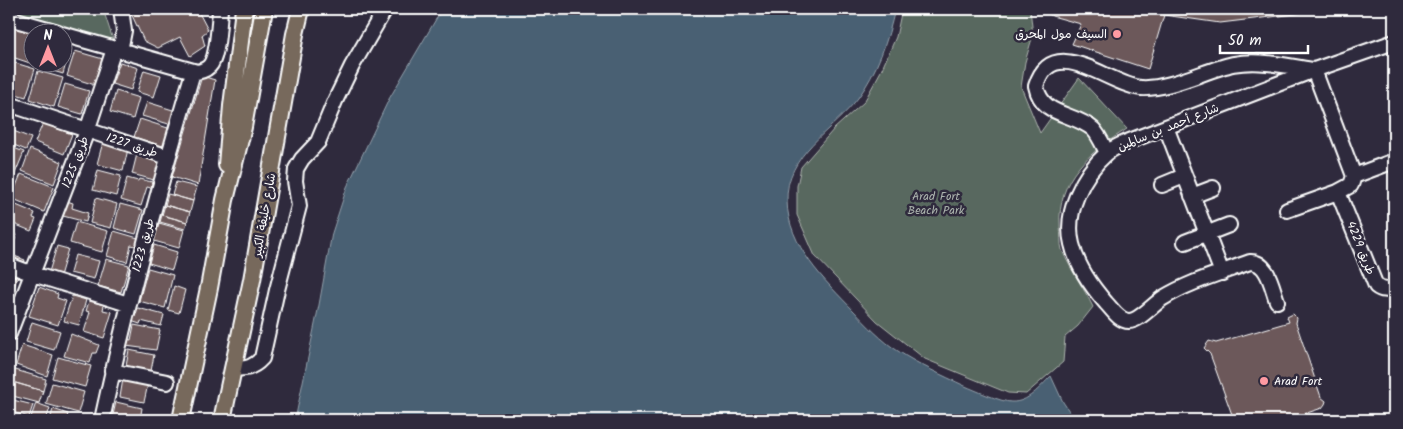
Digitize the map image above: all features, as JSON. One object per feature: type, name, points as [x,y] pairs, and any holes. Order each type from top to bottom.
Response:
[{"type":"main road","points":[[225,200],[230,122],[244,9]]},
{"type":"main road","points":[[181,420],[209,288],[225,200],[244,127],[264,9]]},
{"type":"main road","name":"شارع خليفة الكبير","points":[[222,420],[252,280],[301,9]]},
{"type":"street","name":"طريق 1225","points":[[10,328],[33,274],[124,31],[121,9]]},
{"type":"street","points":[[72,37],[192,72],[206,69],[211,64],[216,47],[220,9]]},
{"type":"street","points":[[234,368],[247,369],[258,363],[262,358],[279,280],[299,206],[295,182],[296,169],[302,158],[318,142],[352,66],[385,9]]},
{"type":"street","points":[[9,18],[23,22]]},
{"type":"street","name":"شارع أحمد بن سالمين","points":[[1278,301],[1264,267],[1258,262],[1250,262],[1175,291],[1133,321],[1121,319],[1096,292],[1086,276],[1072,244],[1070,232],[1076,196],[1088,175],[1107,153],[1127,142],[1314,70],[1394,42]]},
{"type":"street","points":[[1107,153],[1093,130],[1079,120],[1046,106],[1040,99],[1036,86],[1043,72],[1051,65],[1058,62],[1075,62],[1122,83],[1142,88],[1162,86],[1227,66],[1244,63],[1270,64],[1314,70],[1354,176],[1351,185],[1338,192],[1287,210]]},
{"type":"street","name":"طريق 1223","points":[[102,420],[128,304],[192,72]]},
{"type":"street","name":"طريق 1227","points":[[10,106],[168,157]]},
{"type":"street","points":[[1166,127],[1222,273]]},
{"type":"street","points":[[1354,176],[1394,162]]},
{"type":"street","points":[[1162,184],[1184,176]]},
{"type":"street","points":[[1192,196],[1213,188]]},
{"type":"street","name":"طريق 4229","points":[[1338,192],[1376,286],[1380,290],[1394,288]]},
{"type":"street","points":[[1185,242],[1229,225]]},
{"type":"street","points":[[9,265],[128,304]]},
{"type":"street","points":[[112,371],[167,382]]},
{"type":"green space","points":[[9,9],[103,9],[115,46],[72,32],[72,22],[40,22],[9,12]]},
{"type":"green space","name":"Arad Fort Beach Park","points":[[902,9],[1030,9],[1033,35],[1025,62],[1021,87],[1040,133],[1079,78],[1127,129],[1088,157],[1070,180],[1064,194],[1060,209],[1062,250],[1093,307],[1078,326],[1065,337],[1063,362],[1026,394],[1008,393],[925,359],[877,321],[815,256],[797,215],[797,186],[801,167],[834,129],[864,102],[881,71],[896,37]]},
{"type":"water","points":[[442,9],[895,9],[881,55],[865,88],[848,110],[812,144],[794,170],[788,184],[787,201],[794,233],[810,261],[831,287],[875,332],[898,351],[965,386],[1011,402],[1017,402],[1028,397],[1051,376],[1063,402],[1075,420],[295,420],[332,233],[347,187],[389,99]]},
{"type":"building","points":[[129,9],[197,9],[208,30],[202,35],[205,46],[190,56],[180,37],[158,48],[144,41]]},
{"type":"building","name":"السيف مول المحرق","points":[[1042,9],[1316,9],[1296,14],[1220,23],[1164,15],[1148,69],[1072,44],[1081,24],[1052,16]]},
{"type":"building","points":[[9,23],[22,27],[22,60],[9,56]]},
{"type":"building","points":[[75,51],[103,59],[95,85],[67,76],[68,72],[72,72],[72,60]]},
{"type":"building","points":[[12,62],[22,65],[22,72],[34,72],[26,97],[9,92],[9,73]]},
{"type":"building","points":[[120,62],[138,68],[131,90],[112,84]]},
{"type":"building","points":[[144,70],[161,75],[154,97],[137,92]]},
{"type":"building","points":[[38,72],[63,78],[54,107],[30,99]]},
{"type":"building","points":[[202,76],[215,80],[198,185],[172,177]]},
{"type":"building","points":[[65,84],[89,91],[82,114],[58,107]]},
{"type":"building","points":[[116,91],[139,98],[133,119],[110,112]]},
{"type":"building","points":[[147,102],[176,111],[172,125],[142,116]]},
{"type":"building","points":[[140,119],[171,129],[166,147],[134,137]]},
{"type":"building","points":[[43,123],[72,134],[64,154],[35,142]]},
{"type":"building","points":[[11,130],[31,138],[26,150],[9,143]]},
{"type":"building","points":[[103,142],[128,149],[123,171],[97,164]]},
{"type":"building","points":[[9,146],[24,152],[14,176],[9,174]]},
{"type":"building","points":[[30,149],[62,162],[54,184],[22,171]]},
{"type":"building","points":[[138,150],[161,156],[154,180],[132,174]]},
{"type":"building","points":[[98,170],[121,176],[116,196],[93,190]]},
{"type":"building","points":[[21,174],[54,187],[44,212],[11,198]]},
{"type":"building","points":[[127,178],[152,182],[151,188],[147,187],[141,206],[121,200]]},
{"type":"building","points":[[176,182],[197,187],[193,201],[172,195]]},
{"type":"building","points":[[168,194],[193,201],[190,212],[165,205]]},
{"type":"building","points":[[96,198],[117,204],[111,228],[90,223]]},
{"type":"building","points":[[67,201],[73,203],[72,208],[88,213],[86,222],[63,216]]},
{"type":"building","points":[[9,202],[35,213],[33,218],[36,219],[31,231],[9,222]]},
{"type":"building","points":[[120,204],[143,210],[136,234],[114,228]]},
{"type":"building","points":[[165,205],[190,212],[187,222],[162,215]]},
{"type":"building","points":[[162,215],[187,222],[185,229],[160,222]]},
{"type":"building","points":[[76,222],[108,231],[102,252],[70,243]]},
{"type":"building","points":[[159,223],[184,230],[179,248],[154,241]]},
{"type":"building","points":[[114,231],[138,238],[136,246],[131,245],[127,262],[107,256]]},
{"type":"building","points":[[9,232],[17,235],[14,242],[9,240]]},
{"type":"building","points":[[9,240],[14,242],[9,255]]},
{"type":"building","points":[[154,245],[177,252],[172,270],[149,263]]},
{"type":"building","points":[[57,246],[68,249],[60,276],[49,272]]},
{"type":"building","points":[[9,254],[25,260],[22,267],[9,261]]},
{"type":"building","points":[[75,255],[99,261],[94,279],[70,273]]},
{"type":"building","points":[[106,259],[129,265],[121,292],[98,286]]},
{"type":"building","points":[[148,268],[173,275],[165,308],[139,301]]},
{"type":"building","points":[[9,269],[19,273],[11,295],[9,294]]},
{"type":"building","points":[[174,286],[185,290],[179,313],[168,310]]},
{"type":"building","points":[[39,287],[58,294],[57,298],[66,301],[58,325],[29,316]]},
{"type":"building","points":[[72,296],[86,300],[79,325],[64,321]]},
{"type":"building","points":[[89,301],[104,305],[103,310],[112,312],[104,338],[84,332],[90,312],[86,311]]},
{"type":"building","points":[[138,308],[164,315],[161,326],[141,321],[140,324],[131,321],[132,316],[135,317]]},
{"type":"building","points":[[1293,314],[1297,318],[1296,323],[1321,397],[1326,401],[1325,404],[1322,408],[1286,420],[1234,420],[1210,354],[1204,348],[1209,341],[1216,343],[1289,322],[1287,317]]},
{"type":"building","points":[[32,322],[60,331],[54,350],[26,342]]},
{"type":"building","points":[[134,325],[160,330],[156,350],[126,346],[127,339],[131,340]]},
{"type":"building","points":[[71,334],[99,345],[96,353],[93,353],[90,363],[64,356]]},
{"type":"building","points":[[22,345],[53,355],[47,376],[16,365]]},
{"type":"building","points":[[129,350],[154,355],[151,371],[126,366]]},
{"type":"building","points":[[58,357],[91,366],[85,387],[52,378]]},
{"type":"building","points":[[12,369],[46,379],[43,391],[9,381]]},
{"type":"building","points":[[123,379],[148,384],[144,402],[120,397]]},
{"type":"building","points":[[9,381],[43,391],[39,403],[9,395]]},
{"type":"building","points":[[52,383],[84,392],[78,413],[46,404]]},
{"type":"building","points":[[9,399],[33,405],[29,417],[9,411]]},
{"type":"building","points":[[116,402],[142,408],[140,420],[112,419]]},
{"type":"building","points":[[36,403],[50,408],[46,420],[30,420]]},
{"type":"building","points":[[53,409],[68,414],[66,420],[50,420]]},
{"type":"place","name":"السيف مول المحرق","points":[[1117,34]]},
{"type":"place","name":"Arad Fort","points":[[1264,381]]}]
